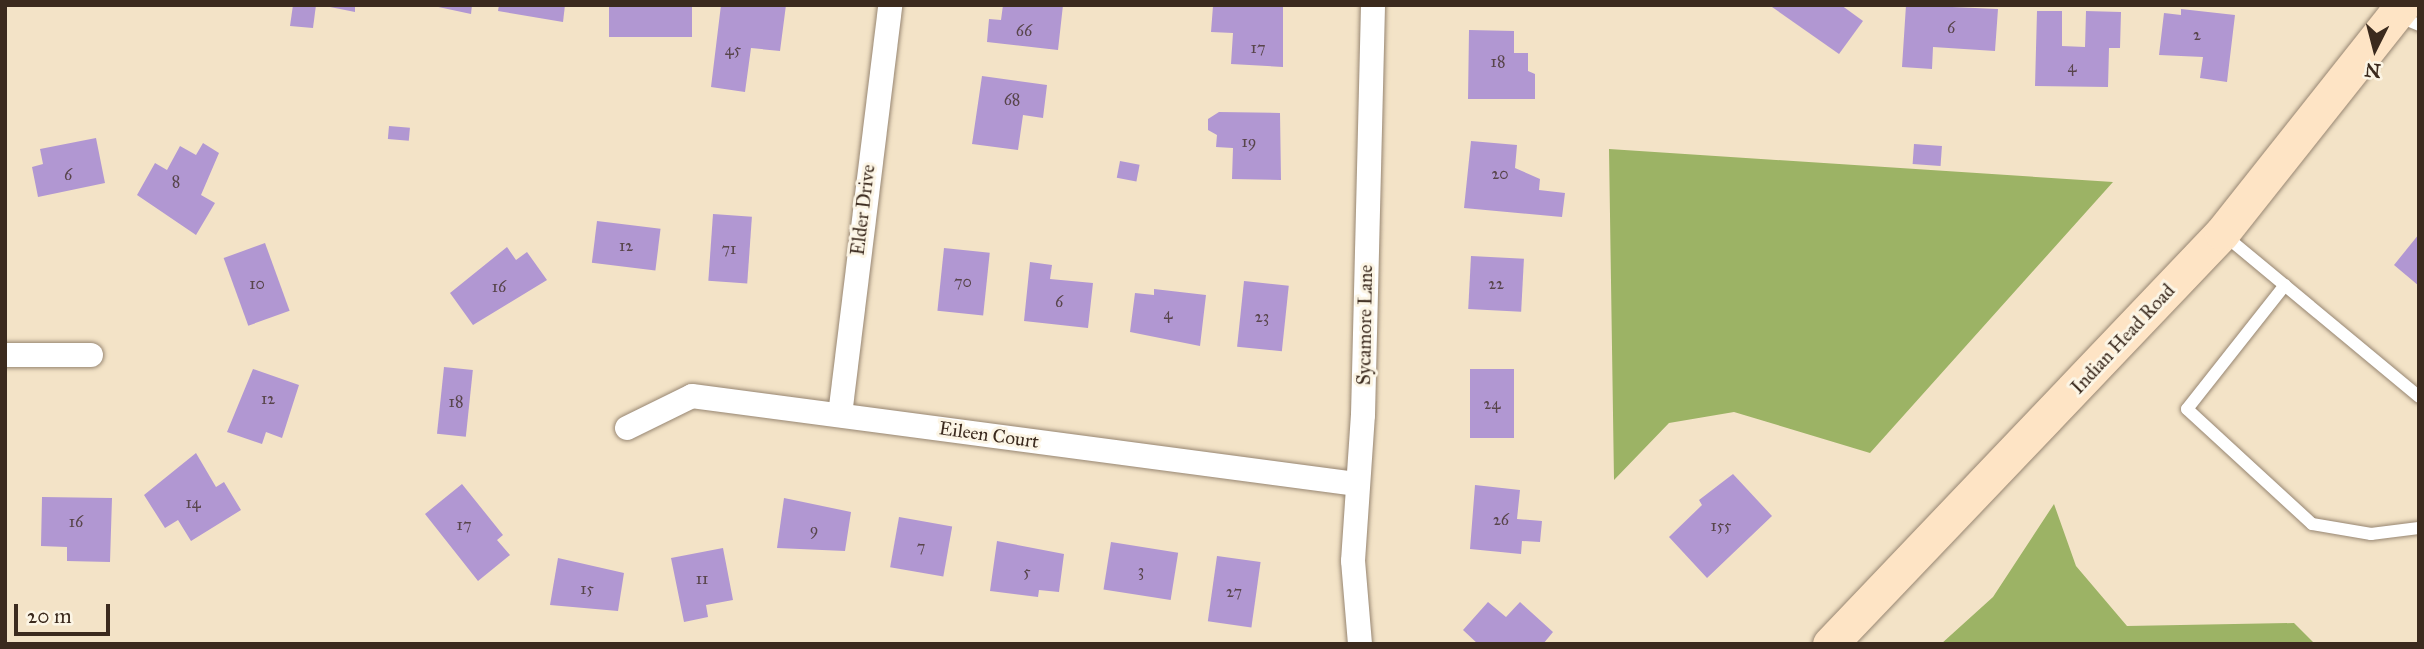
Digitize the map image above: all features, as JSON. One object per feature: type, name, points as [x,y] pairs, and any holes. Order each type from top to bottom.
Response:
[{"type":"main road","name":"Indian Head Road","points":[[1830,644],[2222,233],[2403,11]]},
{"type":"street","name":"Elder Drive","points":[[840,415],[890,5]]},
{"type":"street","name":"Sycamore Lane","points":[[1360,644],[1354,621],[1373,5]]},
{"type":"street","points":[[5,355],[91,355]]},
{"type":"street","name":"Eileen Court","points":[[628,428],[692,396],[1357,484]]},
{"type":"lane","points":[[2222,233],[2419,397]]},
{"type":"lane","points":[[2284,285],[2187,409],[2312,524],[2371,534],[2419,528]]},
{"type":"green space","points":[[1609,149],[2113,182],[1870,453],[1734,412],[1669,423],[1614,480]]},
{"type":"green space","points":[[2054,504],[2076,566],[2127,626],[2294,623],[2315,644],[1941,644],[1993,597]]},
{"type":"building","points":[[293,5],[316,5],[313,28],[290,26]]},
{"type":"building","points":[[320,5],[355,5],[355,12]]},
{"type":"building","points":[[429,5],[472,5],[471,14]]},
{"type":"building","points":[[499,5],[565,5],[563,22],[498,11]]},
{"type":"building","points":[[609,5],[692,5],[692,37],[609,37]]},
{"type":"building","points":[[721,5],[786,5],[780,51],[751,48],[745,92],[711,87]]},
{"type":"building","points":[[1003,5],[1063,5],[1058,50],[987,42],[989,19],[1001,20]]},
{"type":"building","points":[[1283,5],[1283,67],[1231,64],[1233,33],[1211,32],[1213,6]]},
{"type":"building","points":[[1841,5],[1863,21],[1839,54],[1772,7]]},
{"type":"building","points":[[1906,5],[1998,9],[1995,51],[1933,47],[1932,69],[1902,67]]},
{"type":"building","points":[[2181,9],[2235,15],[2227,82],[2200,78],[2203,57],[2159,55],[2164,13],[2181,15]]},
{"type":"building","points":[[2037,11],[2062,11],[2062,46],[2085,47],[2086,11],[2121,12],[2120,48],[2109,48],[2108,87],[2035,86]]},
{"type":"building","points":[[1469,30],[1514,31],[1514,53],[1528,53],[1528,71],[1535,74],[1535,99],[1468,99]]},
{"type":"building","points":[[982,76],[1047,85],[1043,118],[1023,115],[1018,150],[972,144]]},
{"type":"building","points":[[1219,112],[1280,113],[1281,180],[1232,179],[1233,148],[1216,147],[1217,135],[1208,130],[1208,119]]},
{"type":"building","points":[[389,126],[410,128],[409,141],[388,139]]},
{"type":"building","points":[[96,138],[105,183],[38,197],[32,167],[43,164],[40,149]]},
{"type":"building","points":[[1471,141],[1517,145],[1515,168],[1540,179],[1539,190],[1565,193],[1562,217],[1464,208]]},
{"type":"building","points":[[203,143],[219,153],[201,195],[215,203],[196,235],[137,195],[155,163],[167,170],[180,146],[196,155]]},
{"type":"building","points":[[1914,144],[1942,146],[1941,166],[1913,164]]},
{"type":"building","points":[[1120,161],[1140,165],[1136,182],[1117,178]]},
{"type":"building","points":[[713,214],[752,217],[747,284],[708,281]]},
{"type":"building","points":[[597,221],[661,229],[655,270],[592,263]]},
{"type":"building","points":[[2419,234],[2419,286],[2394,265]]},
{"type":"building","points":[[265,243],[290,311],[248,326],[224,258]]},
{"type":"building","points":[[507,247],[516,260],[527,252],[547,280],[473,325],[450,293]]},
{"type":"building","points":[[944,248],[990,253],[983,315],[937,311]]},
{"type":"building","points":[[1471,256],[1524,259],[1521,312],[1468,309]]},
{"type":"building","points":[[1030,262],[1052,265],[1050,279],[1093,283],[1088,328],[1024,321]]},
{"type":"building","points":[[1244,281],[1289,286],[1282,351],[1237,347]]},
{"type":"building","points":[[1154,289],[1206,295],[1200,346],[1130,332],[1135,293],[1154,295]]},
{"type":"building","points":[[444,367],[473,370],[466,437],[437,434]]},
{"type":"building","points":[[253,369],[299,385],[282,438],[266,432],[262,444],[227,432]]},
{"type":"building","points":[[1470,369],[1514,369],[1514,438],[1470,438]]},
{"type":"building","points":[[196,453],[216,487],[224,482],[241,510],[191,541],[178,520],[165,528],[144,495]]},
{"type":"building","points":[[1733,474],[1772,516],[1707,578],[1669,537],[1702,505],[1699,500]]},
{"type":"building","points":[[462,484],[503,535],[497,540],[510,555],[478,581],[425,514]]},
{"type":"building","points":[[1475,485],[1520,490],[1517,519],[1542,521],[1540,542],[1522,541],[1521,554],[1470,549]]},
{"type":"building","points":[[42,497],[112,498],[110,562],[67,561],[67,547],[41,546]]},
{"type":"building","points":[[784,498],[851,512],[845,551],[777,548]]},
{"type":"building","points":[[899,517],[952,526],[943,577],[890,567]]},
{"type":"building","points":[[997,541],[1064,554],[1059,592],[1039,590],[1038,597],[990,591]]},
{"type":"building","points":[[1111,542],[1178,553],[1171,600],[1103,589]]},
{"type":"building","points":[[723,548],[733,600],[706,605],[708,617],[684,622],[671,558]]},
{"type":"building","points":[[1217,556],[1261,562],[1251,627],[1208,621]]},
{"type":"building","points":[[558,558],[624,573],[618,611],[550,605]]},
{"type":"building","points":[[1488,602],[1506,617],[1520,602],[1553,632],[1543,644],[1478,644],[1463,630]]}]
